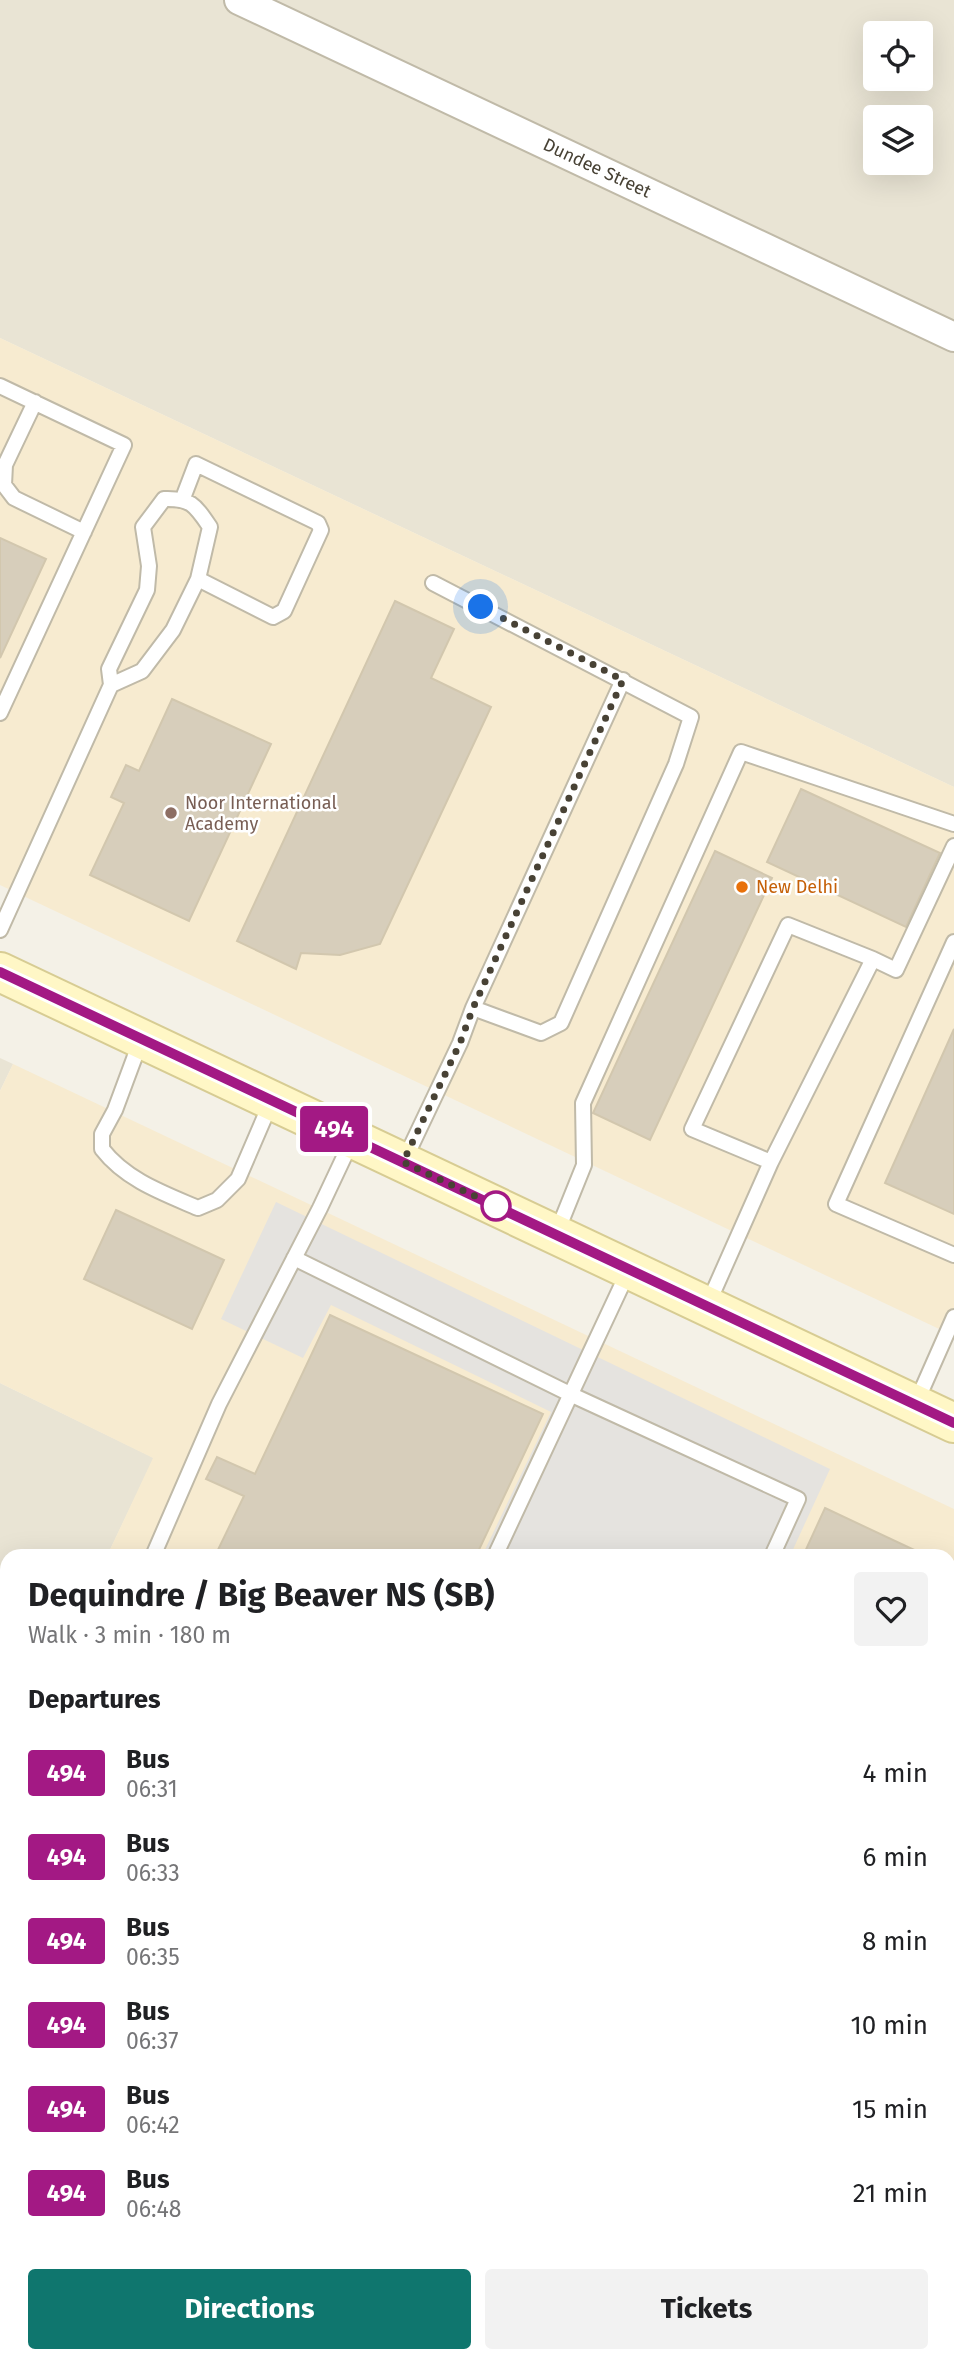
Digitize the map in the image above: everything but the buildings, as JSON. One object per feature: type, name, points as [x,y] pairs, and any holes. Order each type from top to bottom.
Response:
[{"type":"main road","points":[[0,972],[954,1423]]},
{"type":"street","name":"Dundee Street","points":[[239,0],[954,337]]},
{"type":"lane","points":[[0,386],[124,445],[0,713]]},
{"type":"lane","points":[[35,402],[5,465],[4,485],[14,498],[83,532]]},
{"type":"lane","points":[[183,498],[196,464],[318,523],[320,530],[284,611],[273,617],[198,579]]},
{"type":"lane","points":[[0,930],[111,685],[109,669],[147,590],[149,566],[143,527],[164,499],[183,498],[199,510],[210,527],[198,579],[173,630],[142,671],[111,685]]},
{"type":"lane","points":[[433,583],[691,717],[676,764],[561,1023],[541,1033],[473,1008]]},
{"type":"lane","points":[[403,1162],[460,1043],[473,1008],[623,680]]},
{"type":"lane","points":[[556,1234],[584,1165],[583,1103],[741,752],[954,824]]},
{"type":"lane","points":[[771,1162],[692,1129],[788,925],[896,970],[954,846]]},
{"type":"lane","points":[[954,942],[836,1204],[954,1255]]},
{"type":"lane","points":[[707,1305],[771,1162],[873,959]]},
{"type":"lane","points":[[142,1038],[115,1110],[102,1134],[102,1149],[115,1166],[152,1188],[198,1208],[217,1200],[238,1179],[272,1100]]},
{"type":"lane","points":[[156,1549],[219,1404],[353,1138]]},
{"type":"lane","points":[[294,1258],[572,1395],[798,1499],[775,1549]]},
{"type":"lane","points":[[498,1549],[630,1269]]},
{"type":"lane","points":[[916,1405],[954,1317]]},
{"type":"shaded area","points":[[0,0],[954,0],[954,787],[0,338]]},
{"type":"shaded area","points":[[0,338],[954,787],[954,1336],[0,885]]},
{"type":"shaded area","points":[[0,1058],[13,1064],[0,1091]]},
{"type":"shaded area","points":[[13,1064],[954,1509],[954,1549],[110,1549],[153,1458],[0,1383],[0,1091]]},
{"type":"shaded area","points":[[276,1202],[830,1469],[793,1549],[485,1549],[551,1412],[331,1305],[303,1358],[221,1319]]},
{"type":"shaded area","points":[[0,1383],[154,1458],[110,1549],[0,1549]]},
{"type":"bus line","name":"494","points":[[0,972],[954,1423]]},
{"type":"place","name":"Noor International Academy","points":[[171,813]]},
{"type":"place","name":"New Delhi","points":[[742,887]]},
{"type":"route","points":[[481,607],[623,680],[473,1008],[460,1043],[403,1162],[496,1206]]}]
